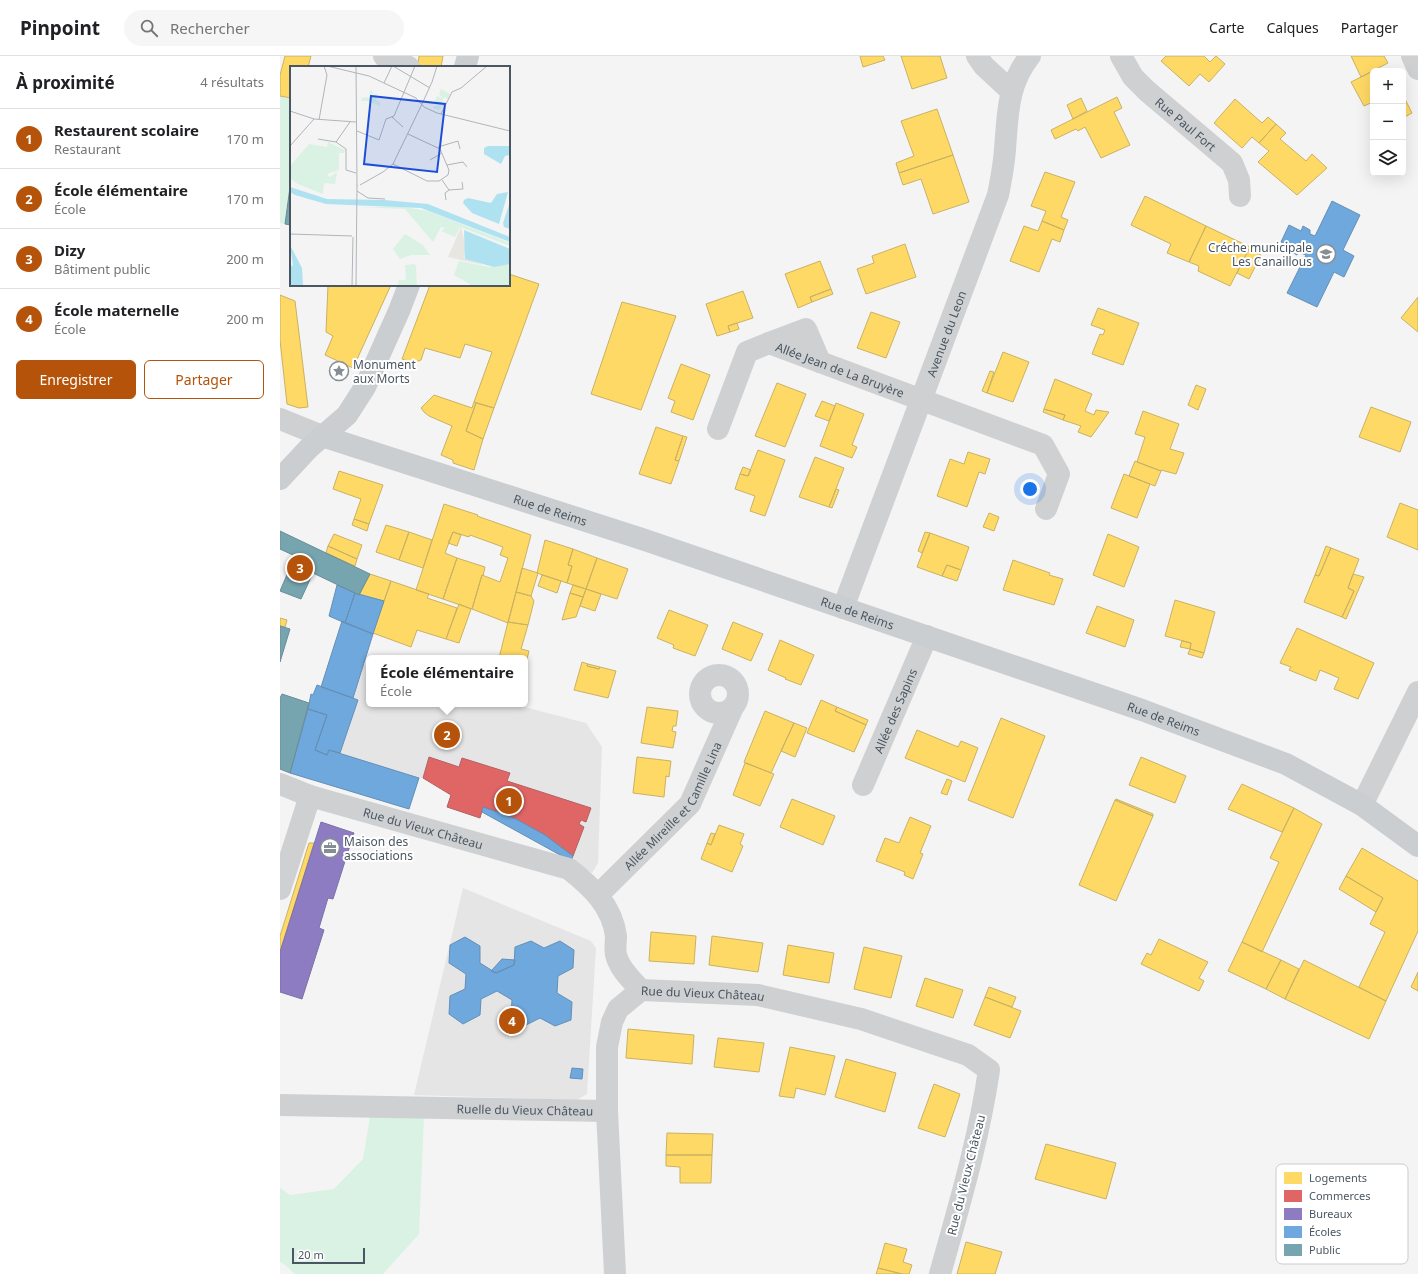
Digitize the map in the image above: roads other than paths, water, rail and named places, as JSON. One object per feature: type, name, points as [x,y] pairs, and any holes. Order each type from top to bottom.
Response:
[{"type":"main road","points":[[466,66],[468,56]]},
{"type":"main road","points":[[280,479],[322,436],[347,415],[365,387],[399,311],[408,286]]},
{"type":"main road","name":"Rue de Reims","points":[[322,436],[642,539],[1142,710],[1286,764],[1362,805],[1418,846]]},
{"type":"street","points":[[384,56],[407,66]]},
{"type":"street","points":[[977,56],[984,66],[1011,91]]},
{"type":"street","name":"Avenue du Leon","points":[[843,608],[944,335],[998,195],[1005,150],[1006,119],[1011,91],[1023,64],[1030,56]]},
{"type":"street","name":"Rue Paul Fort","points":[[1121,56],[1133,77],[1147,91],[1232,163],[1239,180],[1240,196]]},
{"type":"street","points":[[1412,56],[1418,69]]},
{"type":"street","name":"Allée Jean de La Bruyère","points":[[718,429],[748,352],[769,343],[1044,445],[1059,474],[1046,509]]},
{"type":"street","name":"Rue de Reims","points":[[280,419],[322,436]]},
{"type":"street","name":"Allée des Sapins","points":[[863,785],[927,636]]},
{"type":"street","points":[[1362,805],[1418,692]]},
{"type":"street","name":"Allée Mireille et Camille Lina","points":[[598,895],[690,804],[733,707]]},
{"type":"street","name":"Rue du Vieux Château","points":[[280,784],[310,796],[569,869],[585,882],[605,904],[612,917],[616,936],[616,957],[640,990],[758,995],[861,1019],[968,1055],[989,1070],[985,1099],[970,1165],[940,1274]]},
{"type":"street","points":[[280,889],[310,796]]},
{"type":"street","points":[[607,1110],[607,1047],[612,1022],[618,1009],[640,990]]},
{"type":"street","name":"Ruelle du Vieux Château","points":[[280,1105],[607,1110],[615,1274]]},
{"type":"place","name":"Créche municipale Les Canaillous","points":[[1326,254]]},
{"type":"place","name":"Monument aux Morts","points":[[339,371]]},
{"type":"place","name":"Dizy","points":[[300,568]]},
{"type":"place","name":"École élémentaire","points":[[447,735]]},
{"type":"place","name":"Restaurent scolaire","points":[[509,801]]},
{"type":"place","name":"Maison des associations","points":[[330,848]]},
{"type":"place","name":"École maternelle","points":[[512,1021]]}]
